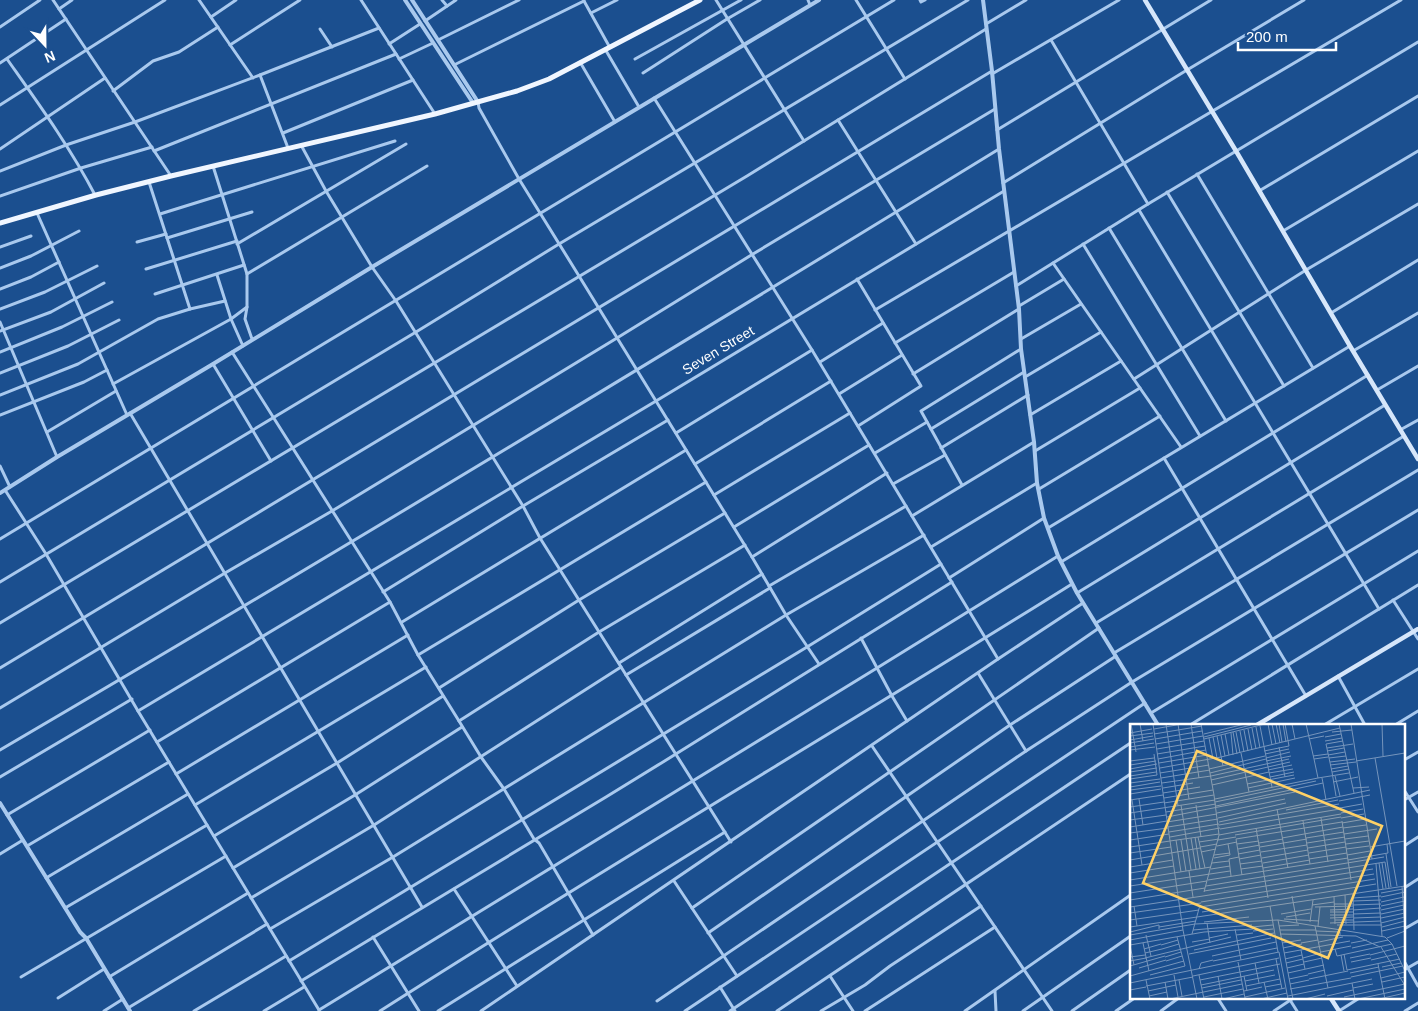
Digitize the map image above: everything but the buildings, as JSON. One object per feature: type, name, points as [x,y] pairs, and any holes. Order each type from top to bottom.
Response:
[{"type":"main road","points":[[0,223],[149,181],[477,104],[517,92],[549,79],[700,0]]},
{"type":"main road","points":[[1145,0],[1418,459]]},
{"type":"main road","points":[[1259,724],[1416,631]]},
{"type":"main road","points":[[1331,998],[1339,1011]]},
{"type":"street","points":[[0,27],[40,0]]},
{"type":"street","points":[[53,0],[171,176]]},
{"type":"street","points":[[59,9],[72,0]]},
{"type":"street","points":[[0,105],[164,0]]},
{"type":"street","points":[[199,0],[253,78]]},
{"type":"street","points":[[211,17],[236,0]]},
{"type":"street","points":[[230,45],[300,0]]},
{"type":"street","points":[[360,0],[435,114]]},
{"type":"street","points":[[405,0],[477,104]]},
{"type":"street","points":[[412,0],[477,104],[540,214],[752,556],[786,615],[819,664]]},
{"type":"street","points":[[442,0],[447,6]]},
{"type":"street","points":[[425,21],[456,0]]},
{"type":"street","points":[[438,40],[519,0]]},
{"type":"street","points":[[454,66],[584,0],[639,107]]},
{"type":"street","points":[[591,13],[617,0]]},
{"type":"street","points":[[716,0],[804,141]]},
{"type":"street","points":[[635,59],[741,0]]},
{"type":"street","points":[[643,73],[760,0]]},
{"type":"street","points":[[808,0],[810,5]]},
{"type":"street","points":[[0,493],[519,178],[818,0]]},
{"type":"street","points":[[856,0],[905,79]]},
{"type":"street","points":[[0,539],[894,0]]},
{"type":"street","points":[[920,0],[922,2],[925,0]]},
{"type":"street","points":[[0,582],[559,244],[968,0]]},
{"type":"street","points":[[983,0],[1019,308],[1021,349],[1034,442],[1037,483],[1044,518],[1058,556],[1076,593],[1157,724]]},
{"type":"street","points":[[986,24],[1026,0]]},
{"type":"street","points":[[0,668],[858,151],[1119,0]]},
{"type":"street","points":[[997,130],[1211,0]]},
{"type":"street","points":[[1003,182],[1304,0]]},
{"type":"street","points":[[876,310],[1401,0]]},
{"type":"street","points":[[0,64],[66,18]]},
{"type":"street","points":[[389,44],[420,24]]},
{"type":"street","points":[[113,91],[153,60],[179,52],[218,27]]},
{"type":"street","points":[[0,171],[66,145],[260,76],[379,28]]},
{"type":"street","points":[[320,29],[332,47]]},
{"type":"street","points":[[0,623],[715,195],[986,29]]},
{"type":"street","points":[[1051,40],[1148,204]]},
{"type":"street","points":[[399,59],[433,42]]},
{"type":"street","points":[[1016,286],[1167,192],[1418,42]]},
{"type":"street","points":[[154,151],[396,54]]},
{"type":"street","points":[[7,59],[66,145],[96,195]]},
{"type":"street","points":[[580,62],[615,122]]},
{"type":"street","points":[[260,76],[288,148]]},
{"type":"street","points":[[0,149],[105,78]]},
{"type":"street","points":[[283,133],[413,80]]},
{"type":"street","points":[[1259,191],[1418,96]]},
{"type":"street","points":[[654,98],[820,362],[998,659]]},
{"type":"street","points":[[0,708],[332,511],[752,254],[995,109]]},
{"type":"street","points":[[838,120],[916,244]]},
{"type":"street","points":[[160,214],[395,141]]},
{"type":"street","points":[[146,270],[237,242],[406,144]]},
{"type":"street","points":[[301,145],[326,191],[372,267],[416,332],[523,506],[540,538],[731,842]]},
{"type":"street","points":[[0,196],[81,168],[152,147]]},
{"type":"street","points":[[0,750],[352,542],[999,149]]},
{"type":"street","points":[[1283,232],[1418,151]]},
{"type":"street","points":[[213,165],[247,274],[245,319],[252,339]]},
{"type":"street","points":[[247,274],[427,166]]},
{"type":"street","points":[[1197,174],[1313,368]]},
{"type":"street","points":[[149,181],[190,309]]},
{"type":"street","name":"Seven Street","points":[[138,711],[1004,191]]},
{"type":"street","points":[[1167,192],[1284,386]]},
{"type":"street","points":[[1134,379],[1268,293],[1418,204]]},
{"type":"street","points":[[1139,210],[1379,609]]},
{"type":"street","points":[[137,242],[167,236],[252,212]]},
{"type":"street","points":[[37,213],[128,414],[207,542],[422,907]]},
{"type":"street","points":[[1109,228],[1226,421]]},
{"type":"street","points":[[0,268],[31,256],[79,231]]},
{"type":"street","points":[[0,247],[31,236]]},
{"type":"street","points":[[1083,244],[1200,436]]},
{"type":"street","points":[[1331,313],[1418,260]]},
{"type":"street","points":[[0,289],[59,262]]},
{"type":"street","points":[[1053,263],[1181,448]]},
{"type":"street","points":[[156,294],[244,265]]},
{"type":"street","points":[[0,309],[45,292],[97,266]]},
{"type":"street","points":[[895,343],[1014,272]]},
{"type":"street","points":[[216,275],[231,319],[243,346]]},
{"type":"street","points":[[857,279],[921,386],[858,426]]},
{"type":"street","points":[[913,374],[1064,279]]},
{"type":"street","points":[[2,330],[51,312],[104,283]]},
{"type":"street","points":[[0,395],[78,364],[98,351],[158,319],[225,301]]},
{"type":"street","points":[[0,352],[83,317],[112,302]]},
{"type":"street","points":[[1021,339],[1081,304]]},
{"type":"street","points":[[113,384],[231,319],[247,307]]},
{"type":"street","points":[[1353,351],[1418,313]]},
{"type":"street","points":[[0,373],[68,346],[119,320]]},
{"type":"street","points":[[0,322],[57,457]]},
{"type":"street","points":[[820,362],[883,323]]},
{"type":"street","points":[[1025,377],[1101,332]]},
{"type":"street","points":[[1048,528],[1350,346]]},
{"type":"street","points":[[962,486],[921,411],[1021,349]]},
{"type":"street","points":[[676,433],[812,350]]},
{"type":"street","points":[[232,352],[390,602],[418,655],[480,757],[504,789],[534,839],[540,842],[552,866],[594,935]]},
{"type":"street","points":[[839,394],[902,355]]},
{"type":"street","points":[[1030,415],[1121,361]]},
{"type":"street","points":[[213,364],[271,462]]},
{"type":"street","points":[[1377,390],[1418,366]]},
{"type":"street","points":[[0,415],[84,382],[107,370]]},
{"type":"street","points":[[931,429],[1025,372]]},
{"type":"street","points":[[1061,562],[1368,374]]},
{"type":"street","points":[[695,464],[831,381]]},
{"type":"street","points":[[1035,451],[1140,388]]},
{"type":"street","points":[[47,432],[116,391]]},
{"type":"street","points":[[941,448],[1028,395]]},
{"type":"street","points":[[1076,593],[1291,464],[1385,405]]},
{"type":"street","points":[[714,495],[850,413]]},
{"type":"street","points":[[1039,489],[1160,416]]},
{"type":"street","points":[[383,592],[668,420]]},
{"type":"street","points":[[1400,430],[1418,420]]},
{"type":"street","points":[[875,453],[927,422]]},
{"type":"street","points":[[1096,623],[1404,436]]},
{"type":"street","points":[[912,516],[1034,442]]},
{"type":"street","points":[[734,527],[870,445]]},
{"type":"street","points":[[402,622],[686,450]]},
{"type":"street","points":[[893,484],[945,455]]},
{"type":"street","points":[[1164,458],[1306,696]]},
{"type":"street","points":[[0,466],[10,487]]},
{"type":"street","points":[[708,933],[1115,654],[1418,470]]},
{"type":"street","points":[[752,556],[887,473]]},
{"type":"street","points":[[418,655],[706,482]]},
{"type":"street","points":[[931,548],[1037,483]]},
{"type":"street","points":[[5,490],[46,554],[121,679],[138,711],[319,1011],[1058,556]]},
{"type":"street","points":[[626,675],[906,506]]},
{"type":"street","points":[[657,1001],[1026,751],[1132,682],[1418,510]]},
{"type":"street","points":[[439,688],[579,600],[725,513]]},
{"type":"street","points":[[949,578],[1044,518]]},
{"type":"street","points":[[270,929],[393,857],[786,615],[924,535]]},
{"type":"street","points":[[459,722],[599,632],[745,545]]},
{"type":"street","points":[[1151,713],[1418,551]]},
{"type":"street","points":[[289,961],[941,564]]},
{"type":"street","points":[[618,663],[762,574]]},
{"type":"street","points":[[301,981],[606,797],[952,582]]},
{"type":"street","points":[[380,1011],[1072,584]]},
{"type":"street","points":[[1192,724],[1418,585]]},
{"type":"street","points":[[1393,600],[1416,631],[1418,639]]},
{"type":"street","points":[[158,742],[390,602]]},
{"type":"street","points":[[481,1011],[1083,603]]},
{"type":"street","points":[[692,908],[1099,628]]},
{"type":"street","points":[[176,774],[408,635]]},
{"type":"street","points":[[861,638],[892,696],[908,721]]},
{"type":"street","points":[[195,805],[426,666]]},
{"type":"street","points":[[251,898],[374,824],[621,667]]},
{"type":"street","points":[[1326,724],[1418,669]]},
{"type":"street","points":[[978,673],[1026,751]]},
{"type":"street","points":[[1338,676],[1364,724]]},
{"type":"street","points":[[214,836],[337,763],[443,696]]},
{"type":"street","points":[[0,777],[132,699]]},
{"type":"street","points":[[685,1011],[1145,702]]},
{"type":"street","points":[[1397,724],[1418,711]]},
{"type":"street","points":[[233,868],[356,795],[462,727]]},
{"type":"street","points":[[7,814],[150,730]]},
{"type":"street","points":[[720,987],[733,1010],[1130,743]]},
{"type":"street","points":[[872,746],[1052,1011]]},
{"type":"street","points":[[1406,759],[1418,752]]},
{"type":"street","points":[[27,846],[169,762]]},
{"type":"street","points":[[777,1011],[1130,774]]},
{"type":"street","points":[[1406,799],[1418,792]]},
{"type":"street","points":[[1406,793],[1418,812]]},
{"type":"street","points":[[46,878],[188,794]]},
{"type":"street","points":[[0,803],[129,1009],[267,924]]},
{"type":"street","points":[[65,908],[207,825]]},
{"type":"street","points":[[438,1011],[725,832]]},
{"type":"street","points":[[1406,845],[1418,837]]},
{"type":"street","points":[[0,854],[23,840]]},
{"type":"street","points":[[21,977],[226,856]]},
{"type":"street","points":[[1406,887],[1418,879]]},
{"type":"street","points":[[674,881],[737,976]]},
{"type":"street","points":[[454,889],[517,986]]},
{"type":"street","points":[[109,976],[248,893]]},
{"type":"street","points":[[965,1011],[1130,895]]},
{"type":"street","points":[[821,1011],[864,985],[981,906]]},
{"type":"street","points":[[1406,928],[1418,921]]},
{"type":"street","points":[[865,1011],[995,927]]},
{"type":"street","points":[[1023,1011],[1130,936]]},
{"type":"street","points":[[373,937],[419,1011]]},
{"type":"street","points":[[194,1011],[286,956]]},
{"type":"street","points":[[1418,962],[1406,969],[1418,986]]},
{"type":"street","points":[[58,998],[104,969]]},
{"type":"street","points":[[1072,1011],[1130,970]]},
{"type":"street","points":[[830,976],[853,1011]]},
{"type":"street","points":[[264,1011],[304,987]]},
{"type":"street","points":[[994,991],[996,1011]]},
{"type":"street","points":[[1116,1011],[1135,998]]},
{"type":"street","points":[[1160,1011],[1179,998]]},
{"type":"street","points":[[1218,998],[1226,1011]]},
{"type":"street","points":[[1274,1011],[1293,998]]},
{"type":"street","points":[[1339,1011],[1359,998]]},
{"type":"street","points":[[104,1011],[123,999]]},
{"type":"street","points":[[1290,1000],[1297,1011]]},
{"type":"street","points":[[1406,1011],[1418,1003]]}]
